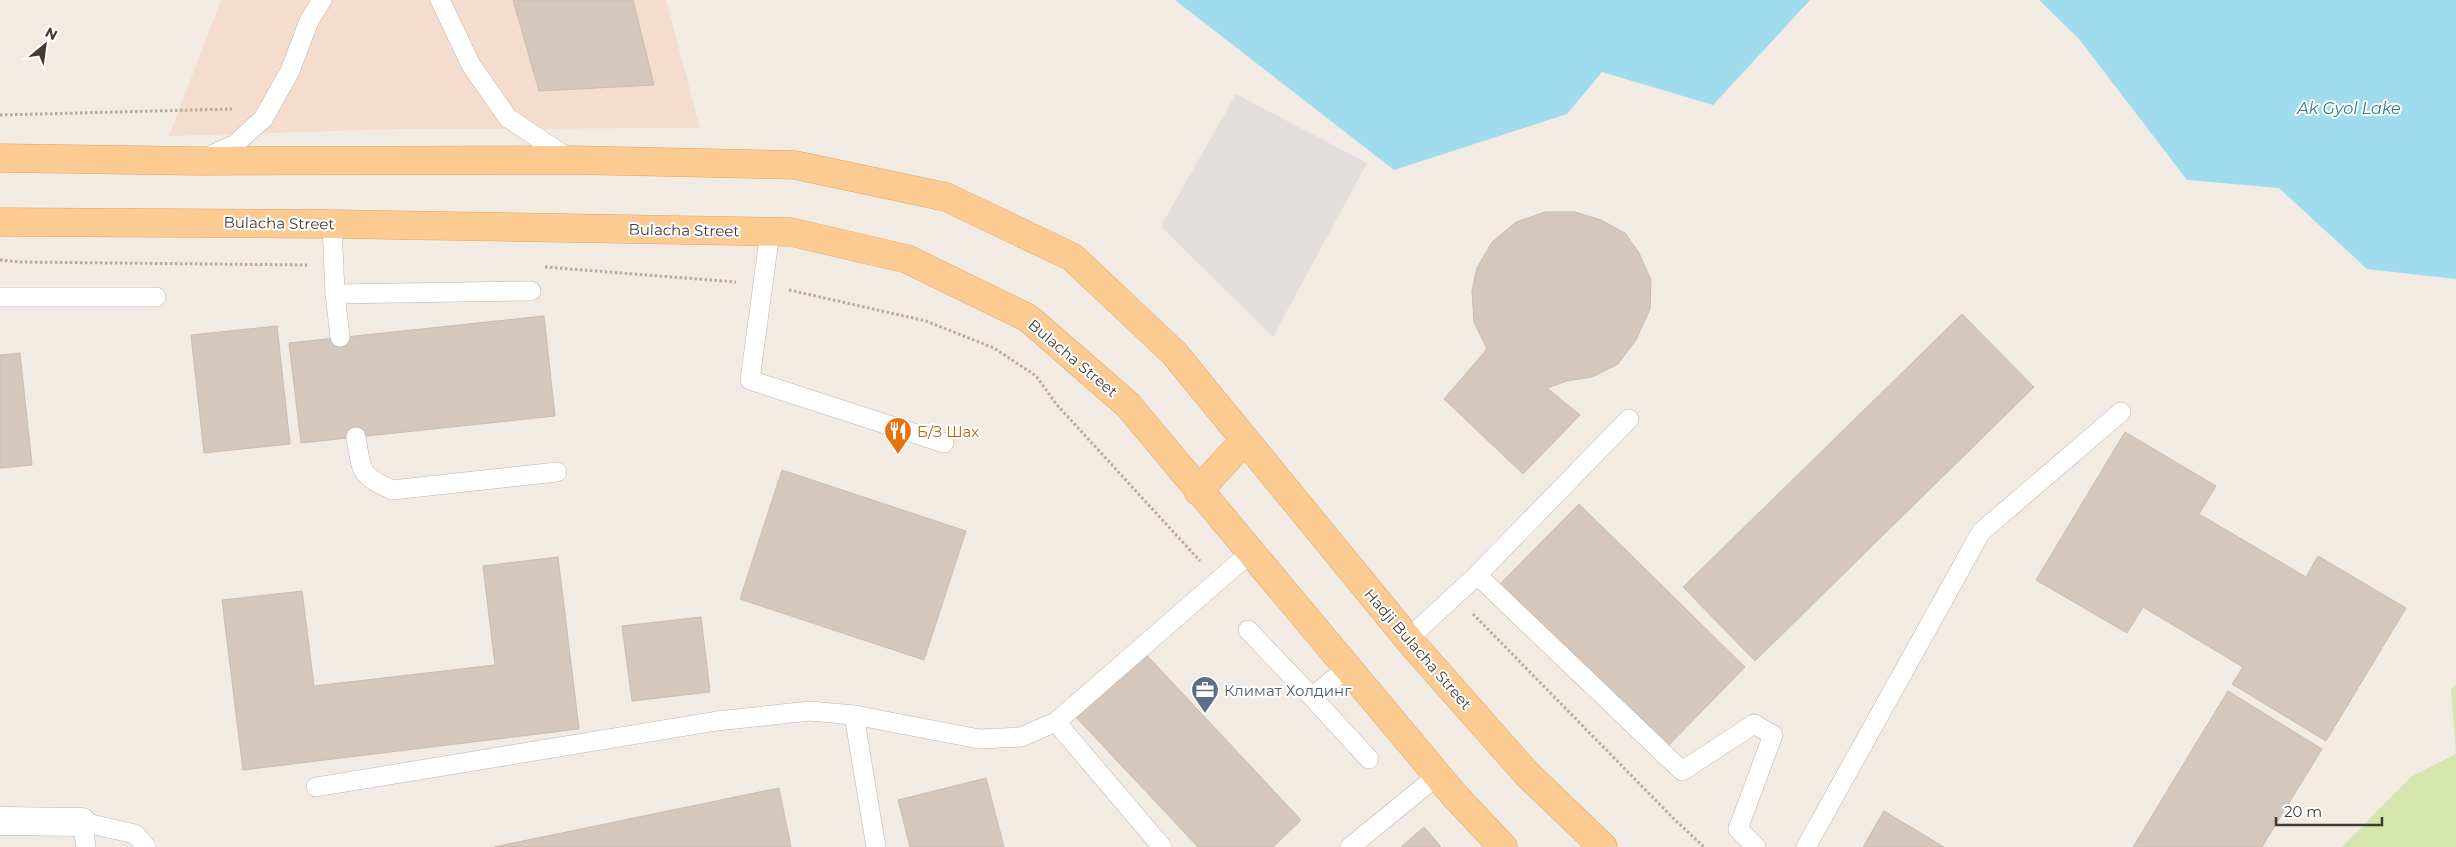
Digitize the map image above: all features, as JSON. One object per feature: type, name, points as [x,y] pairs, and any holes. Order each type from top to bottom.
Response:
[{"type":"main road","points":[[0,158],[198,161],[571,160],[795,165],[946,197],[1072,258],[1174,353],[1245,440],[1198,491]]},
{"type":"main road","name":"Bulacha Street","points":[[0,222],[332,224],[791,232],[906,259],[1028,318],[1128,405],[1250,553]]},
{"type":"main road","name":"Hadji Bulacha Street","points":[[1245,440],[1408,639],[1527,774],[1603,847]]},
{"type":"main road","points":[[1250,553],[1438,776],[1503,847]]},
{"type":"street","points":[[0,821],[84,835]]},
{"type":"lane","points":[[198,161],[234,145],[263,119],[290,71],[309,21],[322,0]]},
{"type":"lane","points":[[440,0],[471,66],[508,118],[571,160]]},
{"type":"lane","points":[[332,224],[335,294],[340,337]]},
{"type":"lane","points":[[770,232],[750,380],[944,443]]},
{"type":"lane","points":[[335,294],[531,291]]},
{"type":"lane","points":[[0,297],[156,297]]},
{"type":"lane","points":[[1806,847],[1981,532],[2121,412]]},
{"type":"lane","points":[[1408,639],[1456,596],[1629,419]]},
{"type":"lane","points":[[356,437],[361,467],[369,479],[392,490],[557,472]]},
{"type":"lane","points":[[316,787],[717,721],[810,711],[854,715],[979,739],[1021,737],[1056,722],[1250,553]]},
{"type":"lane","points":[[1477,575],[1682,771],[1754,724],[1773,735],[1738,828],[1756,847]]},
{"type":"lane","points":[[1248,630],[1312,696],[1368,759]]},
{"type":"lane","points":[[1312,696],[1347,668]]},
{"type":"lane","points":[[854,715],[876,847]]},
{"type":"lane","points":[[1056,722],[1162,847]]},
{"type":"lane","points":[[1350,847],[1438,776]]},
{"type":"lane","points":[[84,835],[135,834],[146,847]]},
{"type":"path","points":[[0,115],[269,108]]},
{"type":"path","points":[[0,260],[19,262],[334,266]]},
{"type":"path","points":[[542,267],[763,284],[926,321],[994,348],[1036,376],[1057,405],[1217,581]]},
{"type":"path","points":[[1456,596],[1674,819],[1704,847]]},
{"type":"shaded area","points":[[221,0],[666,0],[700,128],[402,129],[169,136]]},
{"type":"shaded area","points":[[1236,94],[1367,163],[1273,337],[1161,226]]},
{"type":"green space","points":[[2456,684],[2456,754],[2451,689]]},
{"type":"green space","points":[[2456,754],[2456,847],[2342,847],[2411,777]]},
{"type":"water","points":[[1175,0],[1810,0],[1713,105],[1602,72],[1567,114],[1394,170]]},
{"type":"water","name":"Ak Gyol Lake","points":[[2039,0],[2456,0],[2456,279],[2367,269],[2279,188],[2187,180],[2079,39]]},
{"type":"building","points":[[513,0],[633,0],[654,85],[539,91]]},
{"type":"building","points":[[1545,212],[1575,212],[1601,220],[1625,233],[1639,253],[1651,280],[1650,309],[1636,340],[1618,364],[1592,377],[1567,381],[1547,388],[1580,415],[1523,474],[1444,399],[1487,349],[1474,322],[1472,291],[1477,268],[1492,242],[1516,222]]},
{"type":"building","points":[[1962,314],[2034,387],[1755,661],[1683,587]]},
{"type":"building","points":[[544,316],[555,416],[301,443],[289,343]]},
{"type":"building","points":[[277,326],[290,444],[204,453],[191,335]]},
{"type":"building","points":[[20,353],[32,465],[0,468],[0,355]]},
{"type":"building","points":[[2125,432],[2216,486],[2199,514],[2306,577],[2318,556],[2406,608],[2326,741],[2232,684],[2243,667],[2143,607],[2127,633],[2036,580]]},
{"type":"building","points":[[782,470],[966,531],[924,660],[740,599]]},
{"type":"building","points":[[1579,504],[1745,667],[1667,747],[1501,583]]},
{"type":"building","points":[[558,557],[579,729],[243,770],[222,600],[302,591],[314,686],[495,665],[483,566]]},
{"type":"building","points":[[701,617],[710,692],[632,701],[622,626]]},
{"type":"building","points":[[1142,650],[1301,820],[1273,847],[1198,847],[1073,714]]},
{"type":"building","points":[[2228,691],[2322,749],[2262,847],[2133,847]]},
{"type":"building","points":[[986,778],[1004,847],[910,847],[898,800]]},
{"type":"building","points":[[779,788],[791,847],[494,847]]},
{"type":"building","points":[[1884,811],[1944,847],[1863,847]]},
{"type":"building","points":[[1424,827],[1441,847],[1401,847]]},
{"type":"place","name":"Б/З Шах","points":[[898,455]]},
{"type":"place","name":"Климат Холдинг","points":[[1205,714]]}]
